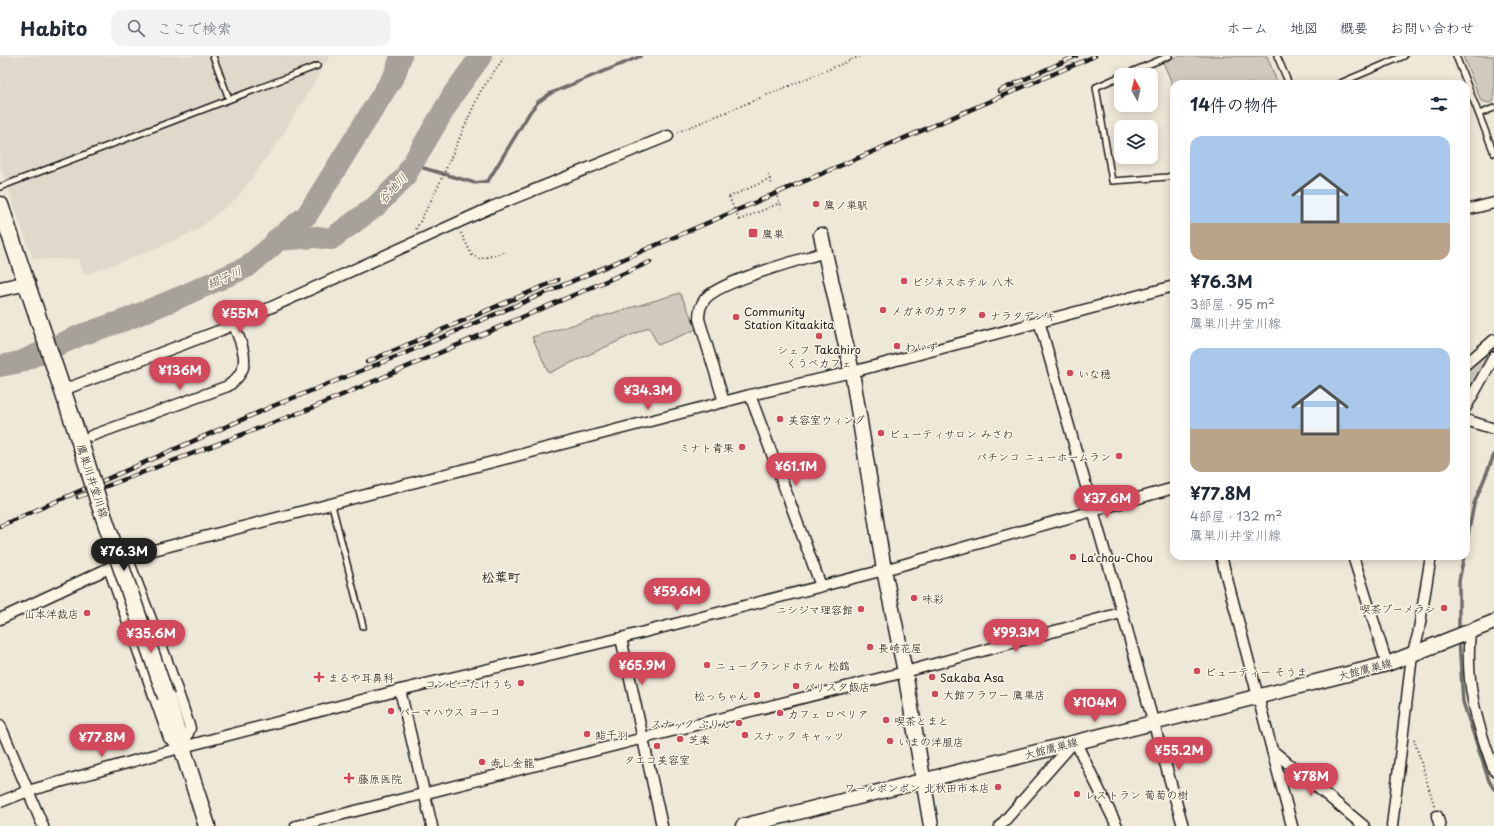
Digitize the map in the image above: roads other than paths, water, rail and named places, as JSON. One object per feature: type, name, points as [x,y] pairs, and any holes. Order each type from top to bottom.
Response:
[{"type":"main road","name":"鷹巣川井堂川線","points":[[0,205],[28,283],[36,312],[61,385],[86,441],[99,503],[183,747],[207,826]]},
{"type":"main road","points":[[821,235],[852,372],[884,570],[905,672],[931,826]]},
{"type":"main road","points":[[0,288],[28,283]]},
{"type":"main road","name":"大館鷹巣線","points":[[743,826],[924,781],[1075,741],[1153,723],[1387,664],[1494,622]]},
{"type":"street","points":[[61,385],[234,325],[403,246],[568,175],[668,136]]},
{"type":"street","points":[[1470,209],[1494,203]]},
{"type":"street","points":[[724,402],[699,319],[700,309],[706,298],[715,292],[753,275],[824,252]]},
{"type":"street","points":[[0,619],[109,568],[127,557],[332,505],[750,395],[852,372],[1170,287]]},
{"type":"street","points":[[1039,321],[1094,510],[1121,613],[1183,826]]},
{"type":"street","points":[[86,441],[228,386],[236,380],[245,365],[244,353],[234,325]]},
{"type":"street","points":[[1470,361],[1494,340]]},
{"type":"street","points":[[1470,400],[1494,357]]},
{"type":"street","points":[[750,395],[821,586]]},
{"type":"street","points":[[1470,421],[1494,429]]},
{"type":"street","points":[[0,802],[28,791],[183,747],[400,690],[621,638],[884,570],[1170,489]]},
{"type":"street","points":[[127,557],[167,660],[190,728],[183,747]]},
{"type":"street","points":[[1222,560],[1292,826]]},
{"type":"street","points":[[1354,560],[1387,664]]},
{"type":"street","points":[[1392,826],[1412,655],[1418,635],[1430,560]]},
{"type":"street","points":[[109,568],[169,738],[183,747]]},
{"type":"street","points":[[296,826],[905,672],[1121,613]]},
{"type":"street","points":[[1462,634],[1478,726],[1494,770]]},
{"type":"street","points":[[621,638],[662,826]]},
{"type":"street","points":[[400,690],[432,826]]},
{"type":"street","points":[[0,725],[43,826]]},
{"type":"street","points":[[1000,826],[1075,741],[1117,826]]},
{"type":"street","points":[[1272,750],[1364,826]]},
{"type":"street","points":[[1437,816],[1440,826]]},
{"type":"lane","points":[[214,56],[229,100]]},
{"type":"lane","points":[[1141,68],[1169,56]]},
{"type":"lane","points":[[1278,56],[1287,80]]},
{"type":"lane","points":[[1347,80],[1404,56]]},
{"type":"lane","points":[[1456,56],[1466,80]]},
{"type":"lane","points":[[0,187],[317,66]]},
{"type":"lane","points":[[1114,79],[1096,87],[1112,181],[1170,176]]},
{"type":"lane","points":[[1470,91],[1494,153]]},
{"type":"lane","points":[[1479,114],[1494,108]]},
{"type":"lane","points":[[332,505],[363,626]]},
{"type":"waterway","name":"綴子川","points":[[0,366],[20,362],[81,335],[125,320],[247,267],[273,245],[276,240],[307,215],[395,74],[401,56]]},
{"type":"waterway","name":"谷地川","points":[[276,240],[317,237],[331,239],[375,207],[404,178],[454,93],[481,56]]},
{"type":"waterway","points":[[413,165],[475,183],[488,181],[530,112],[538,102],[551,93],[641,56]]},
{"type":"waterway","points":[[1470,524],[1474,504],[1494,455]]},
{"type":"waterway","points":[[1459,632],[1459,581],[1463,560]]},
{"type":"waterway","points":[[1459,639],[1463,702],[1489,781],[1494,789]]},
{"type":"railway","points":[[999,91],[1076,56]]},
{"type":"railway","points":[[0,526],[273,406],[403,354],[1095,56]]},
{"type":"railway","points":[[78,497],[312,408],[650,262]]},
{"type":"railway","points":[[367,362],[558,280]]},
{"type":"place","name":"鷹ノ巣駅","points":[[816,204]]},
{"type":"place","name":"鷹巣","points":[[753,233]]},
{"type":"place","name":"ビジネスホテル 八木","points":[[904,281]]},
{"type":"place","name":"メガネのカワタ","points":[[883,310]]},
{"type":"place","name":"ナラタデンキ","points":[[982,315]]},
{"type":"place","name":"Community Station Kitaakita","points":[[736,317]]},
{"type":"place","name":"シェフ Takahiro くうべカフェ","points":[[819,336]]},
{"type":"place","name":"わいず","points":[[897,346]]},
{"type":"place","name":"いな穂","points":[[1070,373]]},
{"type":"place","name":"美容室ウィング","points":[[780,419]]},
{"type":"place","name":"ビューティサロン みさわ","points":[[881,433]]},
{"type":"place","name":"ミナト青果","points":[[742,447]]},
{"type":"place","name":"パチンコ ニューホームラン","points":[[1119,456]]},
{"type":"place","name":"La'chou-Chou","points":[[1073,557]]},
{"type":"place","name":"味彩","points":[[914,598]]},
{"type":"place","name":"喫茶ブーメラン","points":[[1444,608]]},
{"type":"place","name":"ニシジマ理容館","points":[[861,609]]},
{"type":"place","name":"山本洋裁店","points":[[87,613]]},
{"type":"place","name":"長崎花屋","points":[[870,647]]},
{"type":"place","name":"ニューグランドホテル 松鶴","points":[[707,665]]},
{"type":"place","name":"ビューティー そうま","points":[[1197,671]]},
{"type":"place","name":"まるや耳鼻科","points":[[319,677]]},
{"type":"place","name":"Sakaba Asa","points":[[932,677]]},
{"type":"place","name":"コンビニたけうち","points":[[521,683]]},
{"type":"place","name":"パリスタ飯店","points":[[796,686]]},
{"type":"place","name":"大館フラワー 鷹巣店","points":[[935,694]]},
{"type":"place","name":"松っちゃん","points":[[757,695]]},
{"type":"place","name":"パーマハウス ヨーコ","points":[[391,711]]},
{"type":"place","name":"カフェ ロベリア","points":[[780,713]]},
{"type":"place","name":"喫茶とまと","points":[[886,720]]},
{"type":"place","name":"スナック ぷりん","points":[[739,723]]},
{"type":"place","name":"鮨千羽","points":[[587,734]]},
{"type":"place","name":"スナック キャッツ","points":[[745,735]]},
{"type":"place","name":"芝楽","points":[[680,739]]},
{"type":"place","name":"いまの洋服店","points":[[890,741]]},
{"type":"place","name":"タエコ美容室","points":[[657,746]]},
{"type":"place","name":"寿し金龍","points":[[482,762]]},
{"type":"place","name":"藤原医院","points":[[349,778]]},
{"type":"place","name":"ワールボンボン 北秋田市本店","points":[[998,787]]},
{"type":"place","name":"レストラン 葡萄の樹","points":[[1077,794]]},
{"type":"district","name":"松葉町","points":[[501,576]]}]
